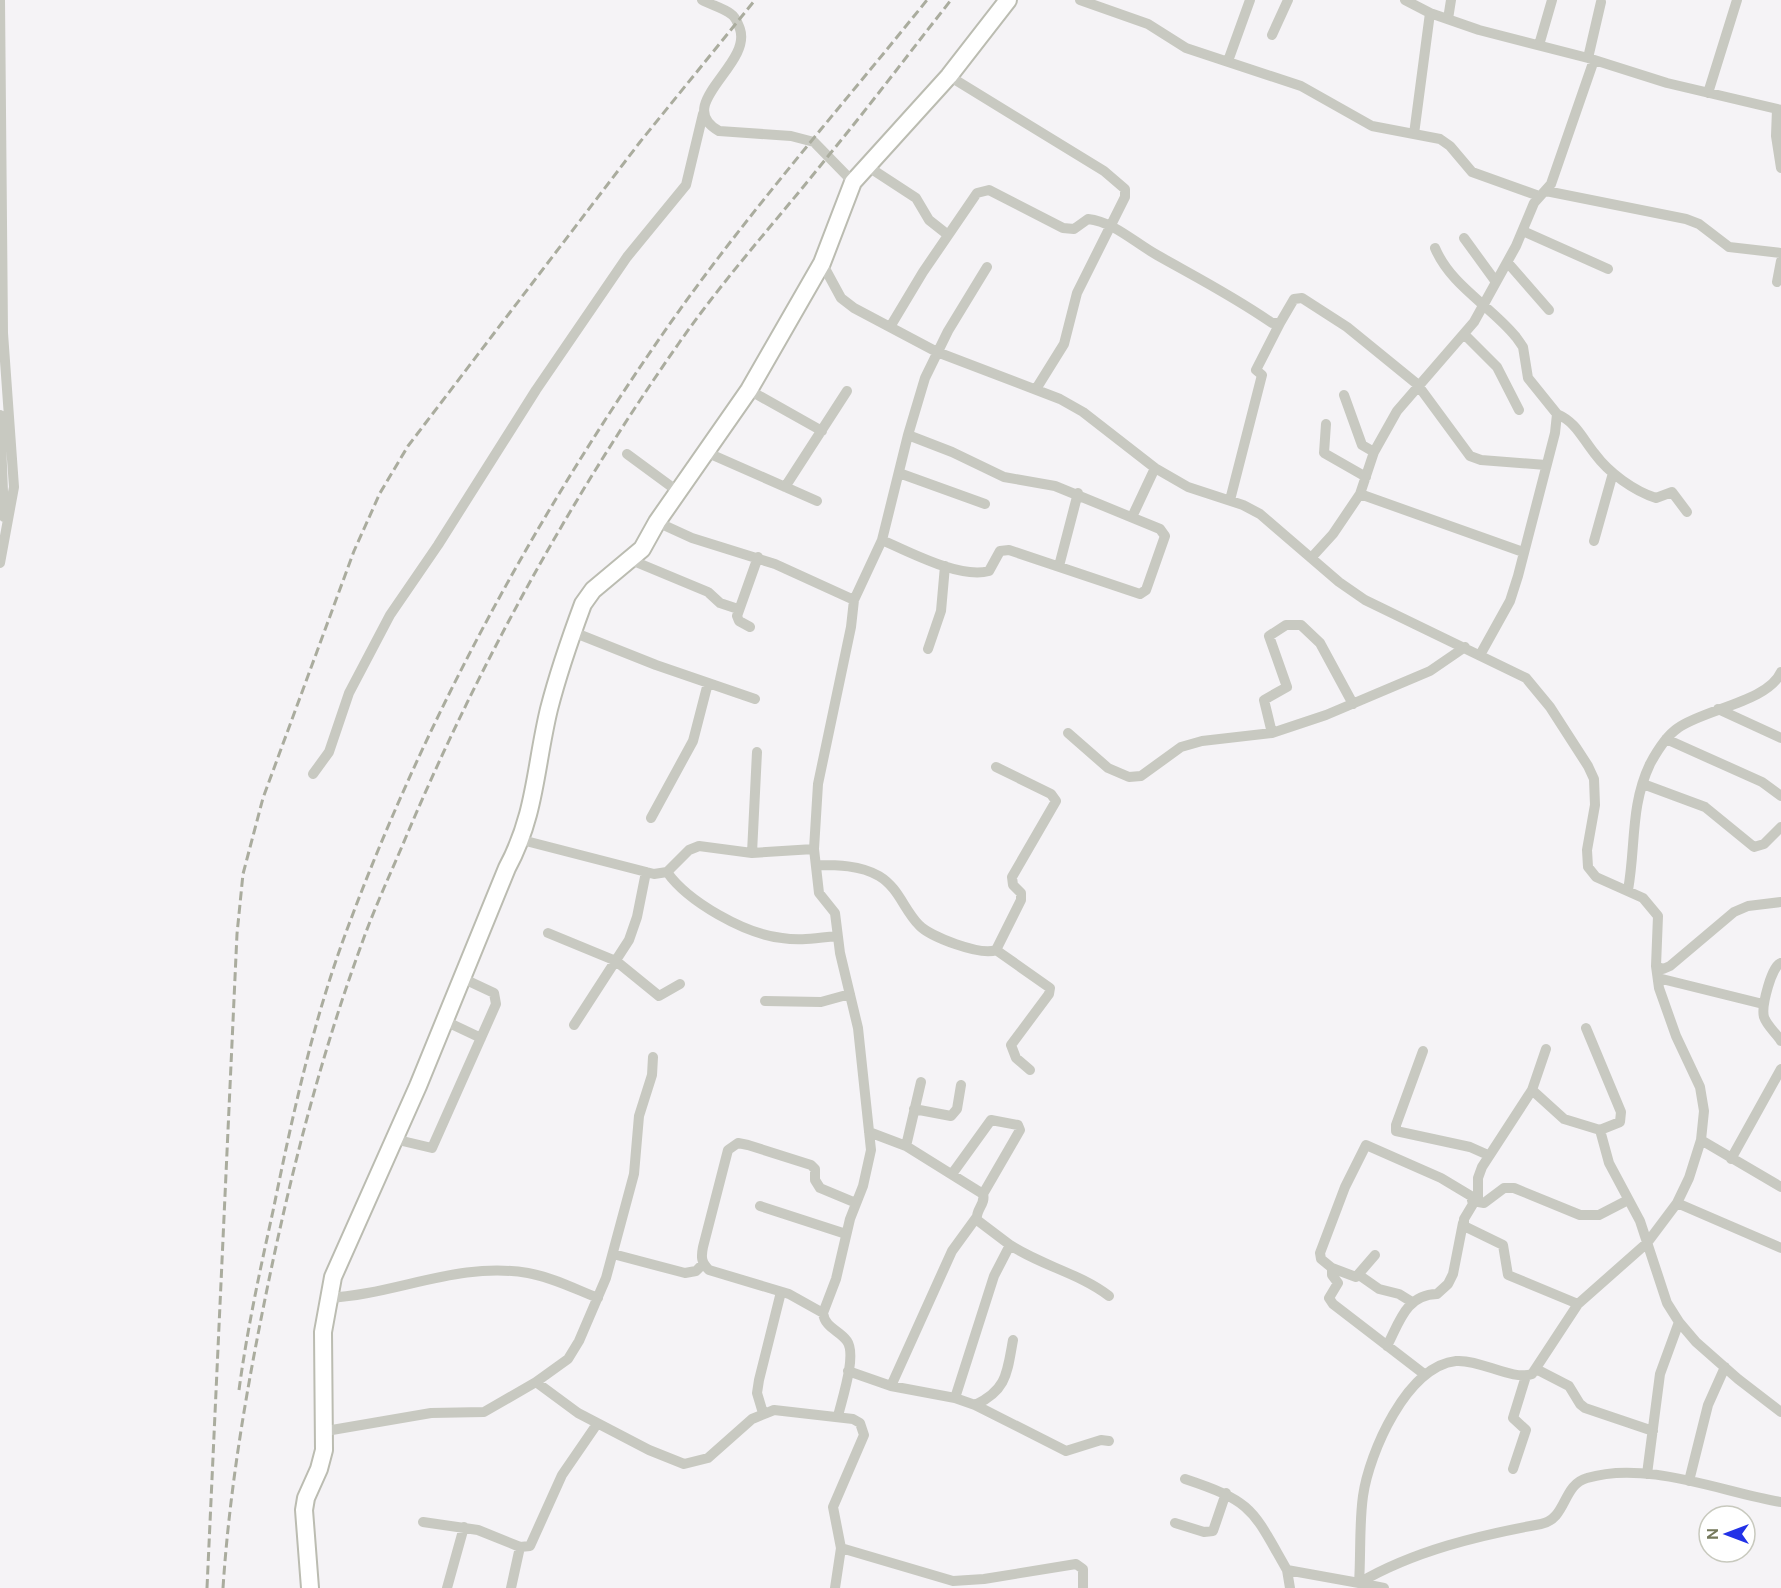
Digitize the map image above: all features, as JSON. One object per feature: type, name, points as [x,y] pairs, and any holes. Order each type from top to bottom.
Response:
[{"type":"main road","points":[[310,1588],[304,1510],[306,1498],[319,1469],[326,1431],[322,1358],[327,1298],[346,1244],[394,1139],[507,868],[522,840],[535,792],[549,709],[583,604],[593,590],[642,549],[657,522],[708,453],[749,390],[822,263],[854,182],[949,76],[1008,0]]},
{"type":"street","points":[[0,0],[3,333],[14,487],[0,563]]},
{"type":"street","points":[[313,774],[329,752],[349,693],[390,615],[536,390],[627,256],[686,184],[707,99],[742,47],[742,35],[732,14],[702,0]]},
{"type":"street","points":[[1080,0],[1148,24],[1186,48],[1301,86],[1372,126],[1440,139],[1450,146],[1472,172],[1543,194],[1686,219],[1698,224],[1730,247],[1781,253]]},
{"type":"street","points":[[1228,61],[1250,0]]},
{"type":"street","points":[[1272,35],[1287,0]]},
{"type":"street","points":[[1405,0],[1448,19],[1708,93],[1779,109],[1776,136],[1781,168]]},
{"type":"street","points":[[1448,19],[1451,0]]},
{"type":"street","points":[[1539,45],[1552,0]]},
{"type":"street","points":[[1708,93],[1737,0]]},
{"type":"street","points":[[1312,557],[1333,534],[1360,494],[1374,452],[1397,411],[1417,384],[1465,335],[1508,263],[1534,203],[1543,194],[1556,172],[1591,59],[1601,2]]},
{"type":"street","points":[[1414,134],[1430,13]]},
{"type":"street","points":[[949,76],[1121,183],[1125,189],[1125,197],[1077,293],[1064,344],[1036,389]]},
{"type":"street","points":[[703,114],[708,125],[719,130],[791,136],[813,142],[854,182]]},
{"type":"street","points":[[867,166],[916,198],[929,220],[948,235]]},
{"type":"street","points":[[890,327],[948,235],[977,193],[983,190],[996,192],[1063,228],[1074,229],[1088,219],[1110,226],[1155,255],[1221,289],[1272,323],[1280,323]]},
{"type":"street","points":[[1522,231],[1608,269]]},
{"type":"street","points":[[1464,238],[1497,282]]},
{"type":"street","points":[[1435,248],[1440,260],[1453,277],[1516,337],[1523,347],[1528,378],[1557,414],[1575,425],[1593,452],[1613,474],[1652,497],[1659,498],[1672,492],[1687,512]]},
{"type":"street","points":[[1777,282],[1781,261]]},
{"type":"street","points":[[822,263],[841,298],[854,308],[937,352],[1036,389],[1083,412],[1155,468],[1188,487],[1230,500],[1260,514],[1339,582],[1365,600],[1526,678],[1537,689],[1588,766],[1596,792],[1586,859],[1588,867],[1596,877],[1643,898],[1658,916],[1656,966],[1658,978],[1676,1036],[1700,1087],[1704,1111],[1701,1140],[1689,1178],[1677,1203],[1647,1243],[1578,1304],[1536,1369],[1526,1376],[1513,1418],[1525,1426],[1526,1430],[1513,1469]]},
{"type":"street","points":[[1508,263],[1549,309]]},
{"type":"street","points":[[838,1416],[848,1371],[850,1347],[846,1339],[826,1323],[823,1313],[836,1279],[846,1234],[870,1166],[869,1132],[860,1039],[837,936],[835,913],[819,893],[814,849],[818,784],[851,627],[854,600],[882,540],[908,435],[925,378],[937,352],[987,267]]},
{"type":"street","points":[[1230,500],[1262,375],[1256,370],[1294,299],[1302,298],[1347,327],[1417,384],[1470,456],[1481,460],[1546,465]]},
{"type":"street","points":[[1465,335],[1497,367],[1519,410]]},
{"type":"street","points":[[749,390],[822,431]]},
{"type":"street","points":[[785,487],[847,391]]},
{"type":"street","points":[[1344,395],[1362,445],[1374,452]]},
{"type":"street","points":[[1480,655],[1510,601],[1555,434],[1557,414]]},
{"type":"street","points":[[0,415],[4,489],[3,550]]},
{"type":"street","points":[[1326,424],[1324,453],[1366,477]]},
{"type":"street","points":[[882,540],[945,566],[976,572],[989,571],[1000,551],[1004,550],[1137,593],[1144,592],[1165,536],[1160,529],[1078,493],[1055,486],[1004,477],[952,452],[908,435]]},
{"type":"street","points":[[708,453],[817,501]]},
{"type":"street","points":[[627,454],[680,493]]},
{"type":"street","points":[[1132,517],[1155,468]]},
{"type":"street","points":[[898,473],[985,504]]},
{"type":"street","points":[[1594,541],[1613,474]]},
{"type":"street","points":[[1059,566],[1078,493]]},
{"type":"street","points":[[1360,494],[1523,552]]},
{"type":"street","points":[[657,522],[692,538],[758,557],[854,600]]},
{"type":"street","points":[[750,627],[739,621],[738,609],[758,557]]},
{"type":"street","points":[[631,560],[708,592],[720,603],[738,609]]},
{"type":"street","points":[[928,649],[941,611],[945,566]]},
{"type":"street","points":[[1272,733],[1264,700],[1287,687],[1269,636],[1286,625],[1301,625],[1320,643],[1353,704]]},
{"type":"street","points":[[573,632],[755,699]]},
{"type":"street","points":[[1068,733],[1108,768],[1129,777],[1141,776],[1181,747],[1202,741],[1272,733],[1353,704],[1430,671],[1465,647]]},
{"type":"street","points":[[1628,890],[1634,813],[1650,765],[1666,739],[1691,720],[1770,686],[1781,672]]},
{"type":"street","points":[[651,818],[693,741],[708,683]]},
{"type":"street","points":[[1718,709],[1781,738]]},
{"type":"street","points":[[1666,739],[1762,782],[1781,796]]},
{"type":"street","points":[[752,853],[757,752]]},
{"type":"street","points":[[996,768],[1051,794],[1056,801],[1012,877],[1012,885],[1021,893],[1021,900],[996,950]]},
{"type":"street","points":[[1644,784],[1705,807],[1754,847],[1764,844],[1781,827]]},
{"type":"street","points":[[522,840],[646,872],[667,872],[694,847],[752,853],[814,849]]},
{"type":"street","points":[[816,865],[844,866],[879,876],[896,890],[920,927],[962,946],[985,952],[996,950],[1050,988],[1011,1045],[1016,1058],[1030,1070]]},
{"type":"street","points":[[574,1025],[629,940],[637,917],[646,872]]},
{"type":"street","points":[[667,872],[679,887],[694,899],[740,925],[762,934],[807,939],[837,936]]},
{"type":"street","points":[[1656,966],[1662,969],[1670,966],[1734,912],[1748,906],[1781,902]]},
{"type":"street","points":[[548,933],[616,961],[659,996],[680,984]]},
{"type":"street","points":[[1781,963],[1775,966],[1763,1004],[1765,1020],[1781,1041]]},
{"type":"street","points":[[394,1139],[432,1148],[481,1038],[496,996],[462,978]]},
{"type":"street","points":[[1658,978],[1763,1004]]},
{"type":"street","points":[[765,1001],[821,1002],[849,994]]},
{"type":"street","points":[[444,1022],[481,1038]]},
{"type":"street","points":[[1533,1090],[1564,1119],[1600,1130],[1620,1122],[1621,1112],[1586,1028]]},
{"type":"street","points":[[1387,1346],[1412,1302],[1421,1295],[1437,1294],[1448,1284],[1463,1223],[1476,1202],[1478,1178],[1488,1155],[1518,1116],[1533,1090],[1546,1049]]},
{"type":"street","points":[[1423,1051],[1396,1125],[1396,1131],[1470,1147],[1488,1155]]},
{"type":"street","points":[[326,1431],[431,1413],[476,1414],[484,1412],[536,1382],[568,1359],[598,1298],[613,1254],[634,1174],[639,1116],[652,1075],[653,1057]]},
{"type":"street","points":[[1731,1159],[1781,1069]]},
{"type":"street","points":[[906,1146],[921,1082]]},
{"type":"street","points":[[914,1109],[951,1116],[957,1109],[961,1085]]},
{"type":"street","points":[[891,1386],[952,1251],[976,1218],[984,1200],[983,1194],[1020,1130],[1018,1125],[991,1120],[952,1174]]},
{"type":"street","points":[[1600,1130],[1609,1163],[1647,1243],[1667,1303],[1679,1322],[1696,1342],[1781,1412]]},
{"type":"street","points":[[869,1132],[906,1146],[983,1194]]},
{"type":"street","points":[[1701,1140],[1781,1187]]},
{"type":"street","points":[[823,1313],[782,1292],[709,1270],[703,1264],[701,1257],[703,1247],[732,1145],[748,1145],[811,1165],[815,1168],[815,1180],[820,1188],[856,1203]]},
{"type":"street","points":[[1375,1255],[1359,1275],[1353,1277],[1332,1268],[1321,1259],[1320,1253],[1345,1187],[1366,1145],[1441,1178],[1472,1197],[1476,1202]]},
{"type":"street","points":[[1476,1202],[1487,1202],[1496,1193],[1514,1188],[1580,1215],[1592,1216],[1628,1200]]},
{"type":"street","points":[[1677,1203],[1781,1248]]},
{"type":"street","points":[[760,1206],[846,1234]]},
{"type":"street","points":[[976,1218],[1028,1257],[1092,1283],[1109,1296]]},
{"type":"street","points":[[1463,1223],[1467,1228],[1503,1245],[1508,1275],[1578,1304]]},
{"type":"street","points":[[955,1398],[994,1276],[1010,1245]]},
{"type":"street","points":[[613,1254],[685,1273],[696,1271],[703,1264]]},
{"type":"street","points":[[1332,1268],[1332,1275],[1338,1285],[1330,1295],[1330,1301],[1424,1374]]},
{"type":"street","points":[[327,1298],[366,1294],[446,1275],[506,1270],[530,1273],[598,1298]]},
{"type":"street","points":[[1359,1275],[1384,1292],[1399,1294],[1412,1302]]},
{"type":"street","points":[[763,1413],[757,1393],[759,1380],[782,1292]]},
{"type":"street","points":[[1647,1474],[1659,1374],[1679,1322]]},
{"type":"street","points":[[975,1405],[995,1394],[1002,1386],[1013,1340]]},
{"type":"street","points":[[1359,1583],[1363,1495],[1369,1467],[1398,1408],[1424,1374],[1442,1364],[1458,1361],[1477,1363],[1526,1376]]},
{"type":"street","points":[[1689,1481],[1708,1405],[1725,1367]]},
{"type":"street","points":[[1536,1369],[1569,1386],[1585,1408],[1653,1431]]},
{"type":"street","points":[[848,1371],[891,1386],[955,1398],[975,1405],[1032,1436],[1066,1451],[1101,1440],[1109,1441]]},
{"type":"street","points":[[536,1382],[558,1400],[597,1424],[670,1459],[691,1463],[708,1458],[752,1419],[763,1413],[786,1409],[838,1416],[860,1423],[864,1435],[833,1507],[841,1548],[835,1588]]},
{"type":"street","points":[[423,1521],[478,1530],[520,1547],[530,1546],[562,1475],[597,1424]]},
{"type":"street","points":[[1359,1583],[1378,1572],[1439,1549],[1554,1519],[1569,1491],[1578,1482],[1588,1477],[1647,1474],[1781,1502]]},
{"type":"street","points":[[1185,1479],[1226,1493],[1244,1503],[1256,1516],[1287,1570],[1290,1588]]},
{"type":"street","points":[[1175,1523],[1204,1532],[1213,1531],[1226,1493]]},
{"type":"street","points":[[447,1588],[464,1527]]},
{"type":"street","points":[[512,1588],[520,1547]]},
{"type":"street","points":[[841,1548],[953,1581],[984,1579],[1076,1564],[1083,1569],[1083,1588]]},
{"type":"street","points":[[1287,1570],[1384,1588]]},
{"type":"railway","points":[[207,1588],[237,934],[243,874],[263,798],[354,551],[380,493],[408,446],[640,142],[755,0]]},
{"type":"railway","points":[[239,1390],[254,1300],[288,1141],[322,1003],[345,935],[376,856],[409,778],[446,701],[484,625],[569,477],[662,335],[758,207],[927,0]]},
{"type":"railway","points":[[223,1588],[233,1485],[249,1382],[272,1267],[305,1126],[331,1034],[362,943],[432,778],[528,586],[563,524],[639,402],[715,295],[845,136],[951,0]]}]
